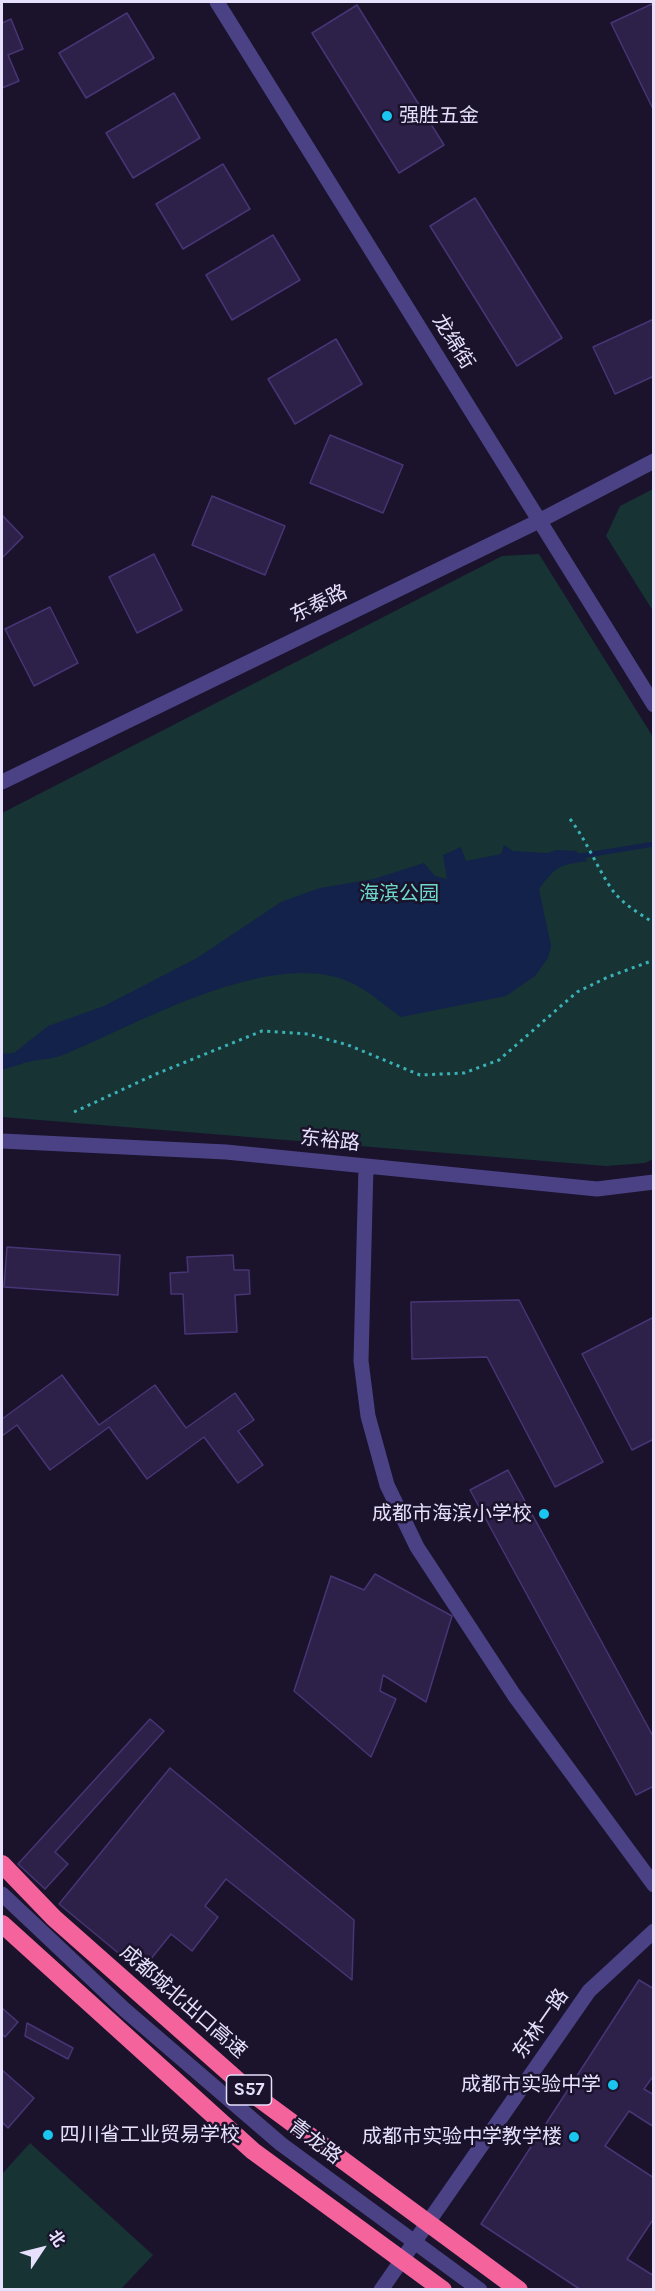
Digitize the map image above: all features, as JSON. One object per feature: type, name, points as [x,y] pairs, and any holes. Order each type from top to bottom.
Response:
[{"type":"highway","name":"成都城北出口高速","points":[[2,1864],[54,1918],[253,2094],[519,2289]]},
{"type":"highway","name":"S57","points":[[2,1924],[253,2151],[443,2289]]},
{"type":"street","name":"龙绵街","points":[[217,2],[654,705]]},
{"type":"street","name":"东泰路","points":[[2,782],[538,521],[654,461]]},
{"type":"street","name":"东裕路","points":[[2,1141],[226,1152],[597,1189],[654,1182]]},
{"type":"street","points":[[366,1166],[361,1361],[368,1416],[387,1485],[417,1546],[514,1695],[654,1886]]},
{"type":"street","name":"青龙路","points":[[2,1894],[124,2010],[281,2144],[480,2289]]},
{"type":"street","name":"东林一路","points":[[381,2289],[589,1991],[654,1931]]},
{"type":"path","points":[[570,819],[614,892],[632,908],[654,922]]},
{"type":"path","points":[[74,1112],[156,1074],[262,1031],[308,1034],[348,1045],[420,1075],[464,1073],[499,1060],[577,992],[608,977],[654,960]]},
{"type":"green space","points":[[653,489],[653,611],[606,536],[620,506]]},
{"type":"green space","name":"海滨公园","points":[[539,554],[653,737],[653,1159],[645,1163],[606,1166],[2,1117],[2,813],[502,556]]},
{"type":"green space","points":[[30,2143],[153,2255],[121,2289],[2,2289],[2,2174]]},
{"type":"water","points":[[504,845],[513,851],[547,853],[557,850],[576,851],[588,861],[564,865],[550,875],[539,889],[551,946],[548,958],[535,976],[506,996],[401,1017],[352,983],[320,974],[284,974],[245,981],[205,994],[59,1056],[2,1070],[2,1054],[14,1053],[48,1026],[104,1006],[197,958],[281,902],[320,888],[374,879],[424,863],[435,876],[447,879],[443,855],[461,847],[466,861],[501,854]]},
{"type":"building","points":[[654,3],[654,111],[611,23]]},
{"type":"building","points":[[357,5],[444,145],[399,173],[312,33]]},
{"type":"building","points":[[127,13],[154,58],[86,98],[59,53]]},
{"type":"building","points":[[11,19],[23,49],[8,55],[19,81],[2,88],[2,23]]},
{"type":"building","points":[[174,93],[200,138],[133,178],[106,133]]},
{"type":"building","points":[[223,164],[250,209],[183,249],[156,204]]},
{"type":"building","points":[[475,198],[562,338],[517,366],[430,226]]},
{"type":"building","points":[[273,235],[300,280],[232,320],[206,275]]},
{"type":"building","points":[[654,319],[654,376],[615,394],[593,347]]},
{"type":"building","points":[[336,339],[362,384],[295,424],[268,379]]},
{"type":"building","points":[[330,435],[403,465],[383,513],[310,483]]},
{"type":"building","points":[[212,496],[285,526],[265,575],[192,545]]},
{"type":"building","points":[[2,515],[23,537],[2,558]]},
{"type":"building","points":[[154,554],[182,610],[137,633],[109,577]]},
{"type":"building","points":[[50,607],[78,663],[34,686],[5,629]]},
{"type":"building","points":[[7,1247],[120,1255],[118,1295],[4,1287]]},
{"type":"building","points":[[233,1255],[234,1270],[249,1270],[250,1294],[235,1295],[237,1332],[185,1334],[183,1294],[171,1294],[170,1273],[188,1272],[187,1257]]},
{"type":"building","points":[[519,1300],[603,1462],[555,1487],[487,1357],[412,1359],[411,1302]]},
{"type":"building","points":[[654,1317],[654,1439],[632,1450],[582,1354]]},
{"type":"building","points":[[62,1375],[99,1425],[155,1385],[186,1428],[235,1393],[254,1420],[238,1431],[263,1465],[238,1483],[204,1437],[147,1479],[109,1427],[50,1470],[17,1425],[2,1436],[2,1419]]},
{"type":"building","points":[[508,1470],[654,1738],[654,1786],[636,1795],[470,1490]]},
{"type":"building","points":[[375,1574],[452,1616],[426,1702],[383,1675],[380,1691],[396,1699],[371,1757],[294,1691],[331,1576],[364,1590]]},
{"type":"building","points":[[150,1719],[164,1731],[55,1852],[68,1864],[45,1889],[18,1864]]},
{"type":"building","points":[[170,1768],[354,1920],[352,1980],[226,1879],[205,1906],[218,1917],[192,1951],[171,1934],[142,1970],[176,1997],[174,1999],[59,1904]]},
{"type":"building","name":"成都市实验中学","points":[[639,1980],[654,1989],[654,2075],[644,2089],[654,2095],[654,2127],[629,2111],[605,2146],[654,2178],[654,2218],[627,2259],[654,2276],[654,2290],[581,2290],[481,2224]]},
{"type":"building","points":[[2,2008],[18,2022],[5,2037],[2,2034]]},
{"type":"building","points":[[27,2023],[73,2048],[68,2059],[25,2036]]},
{"type":"building","points":[[2,2070],[34,2098],[8,2128],[2,2122]]},
{"type":"waterway","points":[[575,857],[654,844]]},
{"type":"place","name":"强胜五金","points":[[387,116]]},
{"type":"place","name":"成都市海滨小学校","points":[[544,1514]]},
{"type":"place","name":"成都市实验中学","points":[[613,2085]]},
{"type":"place","name":"四川省工业贸易学校","points":[[48,2135]]},
{"type":"place","name":"成都市实验中学教学楼","points":[[574,2137]]}]
